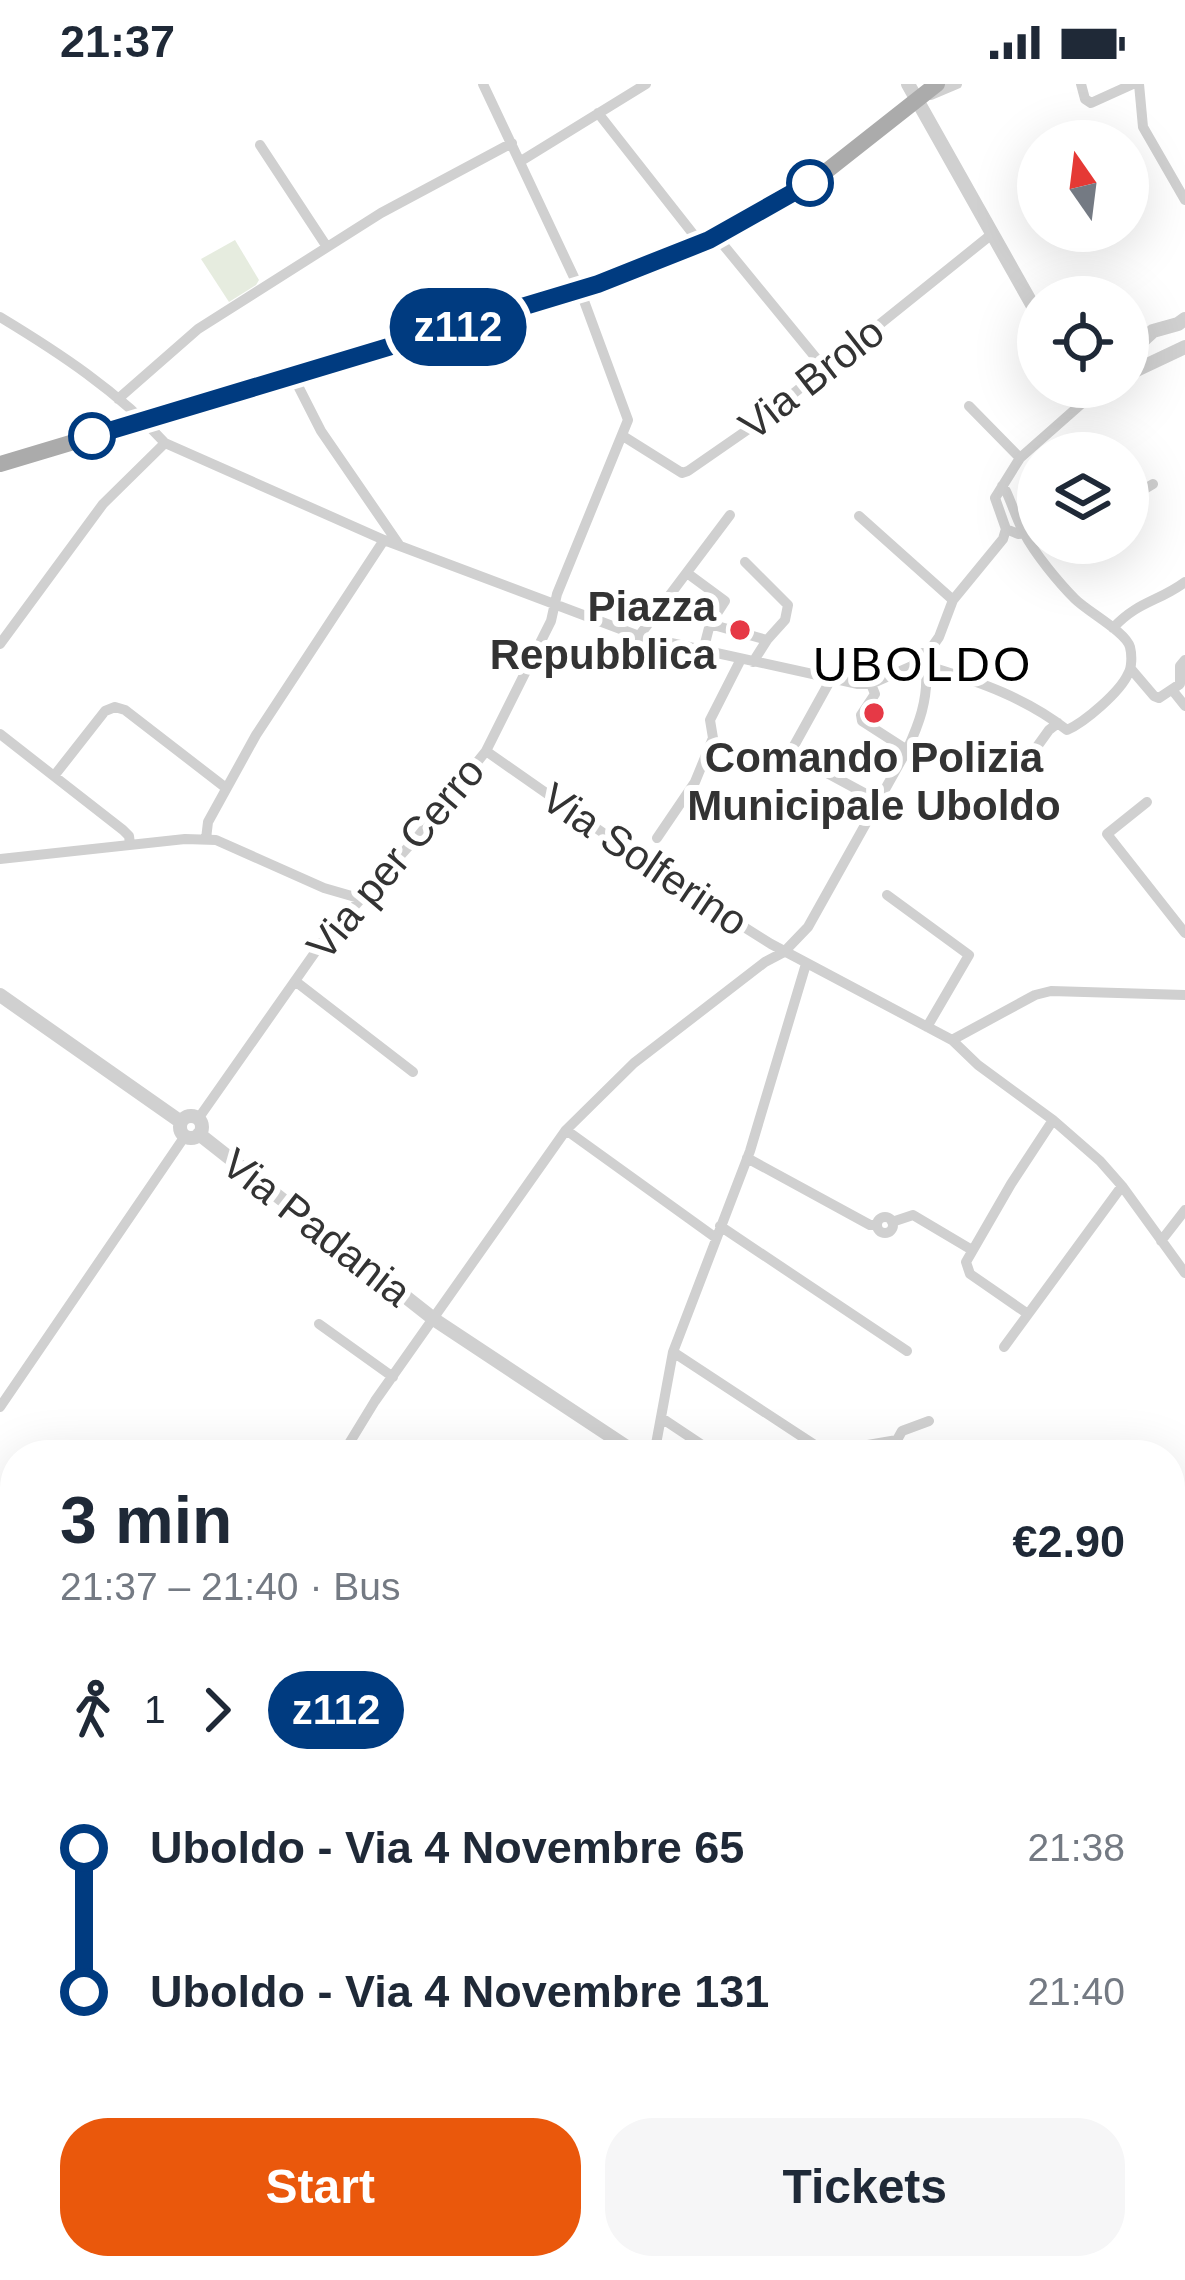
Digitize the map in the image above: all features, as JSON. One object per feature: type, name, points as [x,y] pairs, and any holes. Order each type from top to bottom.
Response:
[{"type":"main road","points":[[0,464],[644,268],[708,240],[820,177],[937,84]]},
{"type":"street","points":[[483,84],[580,290],[628,420],[622,436]]},
{"type":"street","points":[[521,161],[646,84]]},
{"type":"street","points":[[908,84],[1017,278]]},
{"type":"street","points":[[917,101],[957,84]]},
{"type":"street","points":[[1081,84],[1091,103],[1136,84],[1143,127],[1185,200]]},
{"type":"street","points":[[598,113],[825,369]]},
{"type":"street","points":[[118,399],[198,328],[381,213],[512,143]]},
{"type":"street","points":[[260,145],[327,247]]},
{"type":"street","name":"Via Brolo","points":[[622,436],[682,473],[753,426],[992,234]]},
{"type":"street","points":[[0,317],[118,399],[165,443],[384,540],[639,636],[703,651],[858,684],[925,664],[1036,707],[1067,730],[1082,722],[1127,677],[1129,643],[1068,592],[1050,564]]},
{"type":"street","points":[[1149,335],[1185,319]]},
{"type":"street","points":[[1166,326],[1177,340],[1174,352]]},
{"type":"street","points":[[293,376],[321,431],[400,546]]},
{"type":"street","points":[[969,406],[1017,455]]},
{"type":"street","points":[[1046,432],[1069,408]]},
{"type":"street","name":"Via per Cerro","points":[[0,1407],[322,941],[419,835],[486,751],[551,621],[622,436]]},
{"type":"street","points":[[0,644],[103,505],[165,443]]},
{"type":"street","points":[[352,1440],[566,1130],[679,1026],[784,952],[808,927],[918,726],[926,698],[925,664],[953,600],[1003,538],[1006,529],[995,502],[1017,463]]},
{"type":"street","points":[[1149,486],[1153,484]]},
{"type":"street","points":[[1002,486],[1017,509]]},
{"type":"street","points":[[639,636],[730,514]]},
{"type":"street","points":[[859,516],[953,600]]},
{"type":"street","points":[[1006,529],[1017,531]]},
{"type":"street","points":[[206,839],[208,822],[256,735],[384,540]]},
{"type":"street","points":[[657,838],[695,782],[713,738],[710,720],[747,661],[785,620],[788,605],[745,562]]},
{"type":"street","points":[[686,573],[725,601],[710,624],[703,651]]},
{"type":"street","points":[[1113,628],[1131,609],[1167,596],[1185,582]]},
{"type":"street","points":[[710,624],[767,640]]},
{"type":"street","points":[[1131,669],[1159,698],[1181,681],[1180,666],[1185,660]]},
{"type":"street","points":[[778,773],[831,679]]},
{"type":"street","points":[[871,683],[875,694],[862,721],[907,750]]},
{"type":"street","points":[[1173,691],[1185,706]]},
{"type":"street","points":[[54,776],[105,711],[115,707],[226,788]]},
{"type":"street","points":[[1021,769],[1058,723]]},
{"type":"street","points":[[0,734],[123,830],[130,844]]},
{"type":"street","name":"Via Solferino","points":[[486,751],[784,952],[952,1040],[1100,1161],[1185,1273]]},
{"type":"street","points":[[790,753],[877,800]]},
{"type":"street","points":[[1147,802],[1106,834],[1185,933]]},
{"type":"street","points":[[0,859],[206,839],[228,844],[324,888],[362,898]]},
{"type":"street","points":[[886,895],[969,955],[927,1027]]},
{"type":"street","points":[[658,1440],[673,1352],[747,1158],[806,964]]},
{"type":"street","name":"Via per Cerro","points":[[295,981],[413,1072]]},
{"type":"street","points":[[952,1040],[1022,1002],[1051,992],[1185,995]]},
{"type":"street","name":"Via Padania","points":[[0,995],[191,1128],[435,1320],[616,1440]]},
{"type":"street","points":[[1028,1314],[968,1271],[966,1262],[1053,1120]]},
{"type":"street","points":[[566,1130],[907,1352]]},
{"type":"street","points":[[747,1158],[870,1225],[877,1225],[882,1217],[892,1222],[914,1215],[972,1250]]},
{"type":"street","points":[[1004,1347],[1122,1186]]},
{"type":"street","points":[[1161,1241],[1185,1210]]},
{"type":"street","points":[[319,1324],[393,1377]]},
{"type":"street","points":[[673,1352],[807,1440]]},
{"type":"street","points":[[663,1419],[694,1440]]},
{"type":"street","points":[[896,1440],[902,1431],[929,1421]]},
{"type":"shaded area","points":[[235,240],[259,280],[229,302],[201,259]]},
{"type":"bus line","name":"z112","points":[[92,436],[644,268],[709,240],[810,183]]},
{"type":"place","name":"Piazza Repubblica","points":[[740,630]]},
{"type":"place","name":"Comando Polizia Municipale Uboldo","points":[[874,713]]},
{"type":"district","name":"UBOLDO","points":[[923,664]]}]
